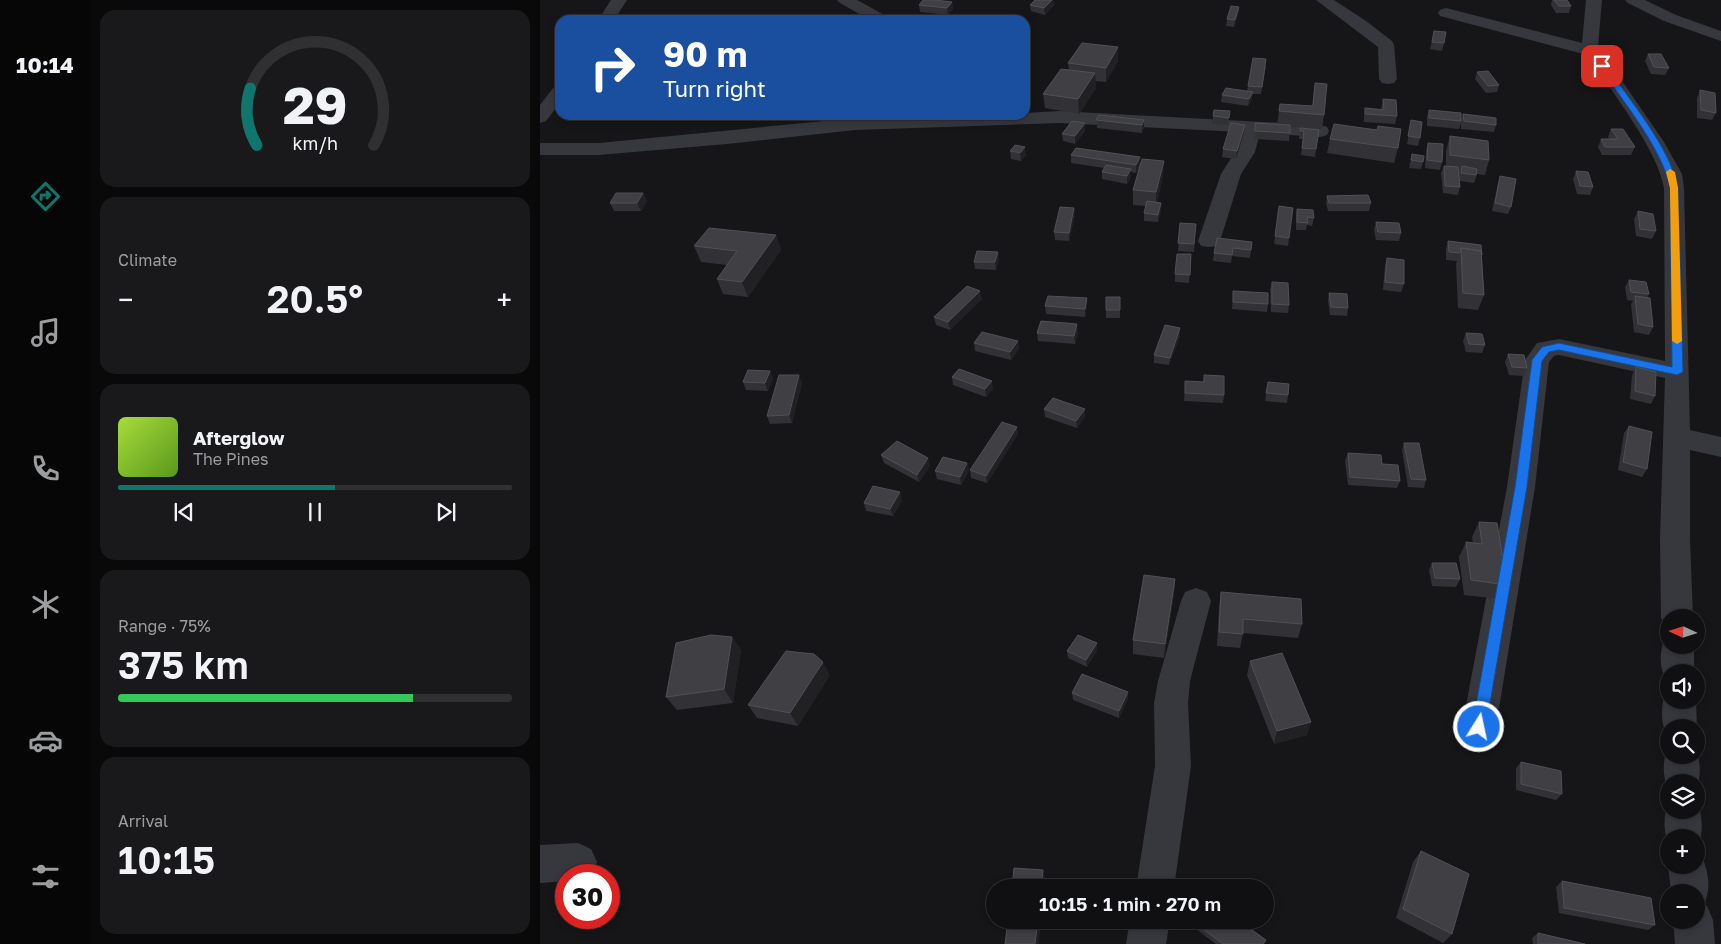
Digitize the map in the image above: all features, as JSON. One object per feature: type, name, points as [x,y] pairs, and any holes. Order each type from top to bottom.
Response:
[{"type":"street","points":[[609,15],[619,0]]},
{"type":"street","points":[[845,0],[873,15]]},
{"type":"street","points":[[1324,0],[1360,24],[1386,45],[1388,79]]},
{"type":"street","points":[[1594,0],[1590,42],[1593,51],[1654,142],[1672,174],[1674,188],[1677,372],[1675,538],[1677,609]]},
{"type":"street","points":[[1633,0],[1670,18],[1721,36]]},
{"type":"street","points":[[1446,13],[1593,51]]},
{"type":"street","points":[[540,117],[555,98]]},
{"type":"street","points":[[1030,117],[1059,117],[1320,131]]},
{"type":"street","points":[[540,149],[599,149],[727,138],[859,120]]},
{"type":"street","points":[[1209,241],[1231,174],[1245,152],[1250,133],[1255,128]]},
{"type":"street","points":[[1479,727],[1521,487],[1537,360],[1546,349],[1559,347],[1677,372]]},
{"type":"street","points":[[1676,437],[1721,447]]},
{"type":"street","points":[[1156,879],[1173,766],[1171,702],[1174,681],[1196,601]]},
{"type":"street","points":[[540,864],[578,862]]},
{"type":"street","points":[[1146,944],[1148,929]]},
{"type":"street","points":[[1694,929],[1695,944]]},
{"type":"building","points":[[923,0],[952,2],[947,8],[919,5]]},
{"type":"building","points":[[1035,0],[1052,0],[1044,8],[1030,5]]},
{"type":"building","points":[[1554,0],[1567,0],[1571,6],[1559,6]]},
{"type":"building","points":[[1231,6],[1239,7],[1235,20],[1227,19]]},
{"type":"building","points":[[1434,31],[1446,32],[1444,43],[1432,42]]},
{"type":"building","points":[[1082,43],[1118,47],[1106,68],[1068,63]]},
{"type":"building","points":[[1648,54],[1661,54],[1669,68],[1654,67]]},
{"type":"building","points":[[1253,58],[1266,59],[1262,87],[1248,86]]},
{"type":"building","points":[[1061,69],[1095,73],[1078,99],[1043,94]]},
{"type":"building","points":[[1488,71],[1499,85],[1488,86],[1477,72]]},
{"type":"building","points":[[1315,83],[1327,84],[1324,115],[1279,111],[1280,104],[1313,106]]},
{"type":"building","points":[[1226,88],[1253,92],[1249,99],[1222,95]]},
{"type":"building","points":[[1700,90],[1715,93],[1716,113],[1701,110]]},
{"type":"building","points":[[1383,99],[1396,100],[1397,116],[1365,114],[1365,108],[1384,110]]},
{"type":"building","points":[[1214,110],[1230,111],[1229,118],[1213,116]]},
{"type":"building","points":[[1429,110],[1461,113],[1461,121],[1429,118]]},
{"type":"building","points":[[1463,114],[1496,118],[1496,125],[1464,121]]},
{"type":"building","points":[[1099,115],[1144,120],[1142,125],[1096,120]]},
{"type":"building","points":[[1411,120],[1422,122],[1420,138],[1408,136]]},
{"type":"building","points":[[1072,121],[1085,123],[1075,136],[1062,134]]},
{"type":"building","points":[[1231,123],[1245,125],[1237,151],[1223,149]]},
{"type":"building","points":[[1255,123],[1290,125],[1290,133],[1255,131]]},
{"type":"building","points":[[1334,124],[1377,130],[1378,126],[1401,129],[1398,148],[1330,139]]},
{"type":"building","points":[[1300,128],[1319,130],[1316,149],[1302,148],[1304,131],[1300,131]]},
{"type":"building","points":[[1611,129],[1623,129],[1635,147],[1605,147],[1601,139],[1618,139]]},
{"type":"building","points":[[1450,136],[1488,141],[1489,160],[1450,155]]},
{"type":"building","points":[[1428,143],[1443,144],[1442,162],[1427,160]]},
{"type":"building","points":[[1015,145],[1025,147],[1020,153],[1010,151]]},
{"type":"building","points":[[1076,148],[1140,157],[1136,165],[1071,155]]},
{"type":"building","points":[[1412,154],[1424,156],[1423,162],[1411,160]]},
{"type":"building","points":[[1142,159],[1164,161],[1156,192],[1133,190]]},
{"type":"building","points":[[1106,165],[1131,169],[1127,176],[1102,172]]},
{"type":"building","points":[[1444,166],[1458,167],[1460,187],[1445,186]]},
{"type":"building","points":[[1462,166],[1477,169],[1476,175],[1461,173]]},
{"type":"building","points":[[1576,171],[1588,172],[1593,187],[1580,186]]},
{"type":"building","points":[[1500,176],[1516,179],[1511,207],[1495,203]]},
{"type":"building","points":[[616,193],[643,193],[637,203],[610,203]]},
{"type":"building","points":[[1368,195],[1371,203],[1329,203],[1327,196]]},
{"type":"building","points":[[1147,201],[1161,203],[1158,215],[1144,213]]},
{"type":"building","points":[[1279,206],[1293,208],[1289,238],[1275,236]]},
{"type":"building","points":[[1060,207],[1074,208],[1069,233],[1054,232]]},
{"type":"building","points":[[1297,209],[1313,210],[1314,218],[1307,217],[1308,223],[1297,222]]},
{"type":"building","points":[[1638,211],[1653,214],[1656,231],[1640,229]]},
{"type":"building","points":[[1376,222],[1399,223],[1401,233],[1378,232]]},
{"type":"building","points":[[1180,223],[1196,224],[1194,244],[1178,243]]},
{"type":"building","points":[[709,228],[776,235],[742,282],[717,279],[737,251],[694,246]]},
{"type":"building","points":[[1217,238],[1252,242],[1251,250],[1233,248],[1232,255],[1214,253]]},
{"type":"building","points":[[1448,241],[1481,245],[1482,255],[1481,251],[1461,248],[1460,253],[1449,252]]},
{"type":"building","points":[[1461,248],[1481,251],[1484,295],[1463,293]]},
{"type":"building","points":[[977,251],[998,252],[995,262],[974,262]]},
{"type":"building","points":[[1177,254],[1191,254],[1190,275],[1175,274]]},
{"type":"building","points":[[1387,258],[1404,260],[1404,284],[1385,282]]},
{"type":"building","points":[[1629,280],[1646,282],[1649,294],[1631,292]]},
{"type":"building","points":[[1272,282],[1288,283],[1289,305],[1272,304]]},
{"type":"building","points":[[967,286],[980,291],[948,322],[934,317]]},
{"type":"building","points":[[1233,291],[1268,293],[1268,304],[1233,302]]},
{"type":"building","points":[[1329,293],[1347,294],[1348,308],[1331,307]]},
{"type":"building","points":[[1048,296],[1087,298],[1085,309],[1045,306]]},
{"type":"building","points":[[1635,296],[1650,298],[1653,327],[1638,324]]},
{"type":"building","points":[[1106,297],[1120,297],[1120,310],[1106,310]]},
{"type":"building","points":[[1041,321],[1077,324],[1074,336],[1037,333]]},
{"type":"building","points":[[1165,325],[1180,328],[1170,358],[1154,355]]},
{"type":"building","points":[[982,332],[1018,341],[1010,352],[974,343]]},
{"type":"building","points":[[1466,333],[1482,334],[1485,345],[1469,344]]},
{"type":"building","points":[[1508,354],[1524,355],[1527,368],[1512,367]]},
{"type":"building","points":[[1636,367],[1656,372],[1655,396],[1635,391]]},
{"type":"building","points":[[959,369],[992,381],[985,389],[952,377]]},
{"type":"building","points":[[748,370],[770,371],[765,383],[743,382]]},
{"type":"building","points":[[779,375],[799,375],[789,415],[767,416]]},
{"type":"building","points":[[1204,375],[1224,376],[1224,395],[1185,393],[1185,381],[1204,382]]},
{"type":"building","points":[[1268,382],[1289,384],[1288,395],[1266,393]]},
{"type":"building","points":[[1053,398],[1085,409],[1076,421],[1044,409]]},
{"type":"building","points":[[1002,422],[1017,427],[986,476],[970,470]]},
{"type":"building","points":[[1629,426],[1652,432],[1647,469],[1623,462]]},
{"type":"building","points":[[897,441],[928,458],[917,475],[881,455]]},
{"type":"building","points":[[1404,443],[1419,443],[1426,480],[1411,479]]},
{"type":"building","points":[[1348,453],[1381,455],[1382,464],[1398,465],[1400,481],[1350,477]]},
{"type":"building","points":[[943,457],[967,463],[960,477],[935,471]]},
{"type":"building","points":[[873,486],[900,492],[890,509],[864,503]]},
{"type":"building","points":[[1479,522],[1497,523],[1507,585],[1471,580],[1466,542],[1482,544]]},
{"type":"building","points":[[1432,563],[1456,563],[1460,579],[1435,578]]},
{"type":"building","points":[[1144,575],[1175,579],[1165,644],[1133,640]]},
{"type":"building","points":[[1221,592],[1301,599],[1302,624],[1243,619],[1243,634],[1219,632]]},
{"type":"building","points":[[711,635],[732,637],[724,689],[666,697],[676,643]]},
{"type":"building","points":[[1078,635],[1097,643],[1086,660],[1067,651]]},
{"type":"building","points":[[786,651],[814,654],[823,662],[790,713],[748,705]]},
{"type":"building","points":[[1282,653],[1311,722],[1277,731],[1250,661]]},
{"type":"building","points":[[1082,674],[1128,692],[1119,711],[1072,693]]},
{"type":"building","points":[[1521,762],[1561,771],[1562,794],[1521,784]]},
{"type":"building","points":[[1421,851],[1469,874],[1452,934],[1403,909]]},
{"type":"building","points":[[1014,868],[1043,870],[1042,879],[1013,879]]},
{"type":"building","points":[[1562,881],[1651,898],[1655,925],[1564,908]]},
{"type":"building","points":[[1007,929],[1037,929],[1035,944],[1005,944]]},
{"type":"building","points":[[1203,929],[1251,929],[1266,940],[1263,944],[1223,944]]},
{"type":"building","points":[[1538,933],[1585,944],[1538,944]]},
{"type":"slow traffic","points":[[1670,172],[1674,188],[1677,341]]},
{"type":"route","points":[[1479,727],[1521,487],[1537,360],[1546,349],[1559,347],[1677,372],[1674,188],[1672,174],[1654,142],[1602,66]]}]
